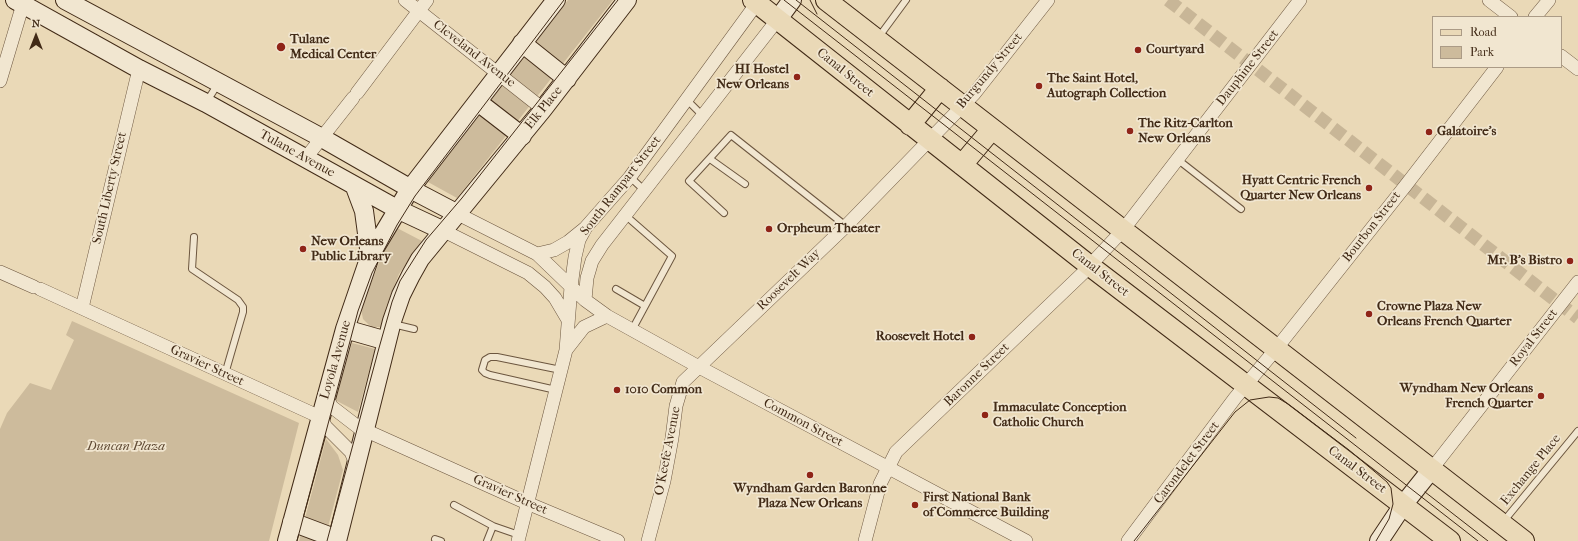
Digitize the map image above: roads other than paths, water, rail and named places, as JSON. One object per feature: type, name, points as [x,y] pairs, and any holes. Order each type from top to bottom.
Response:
[{"type":"main road","name":"Tulane Avenue","points":[[65,0],[322,138],[410,189],[458,214]]},
{"type":"main road","points":[[410,189],[556,0]]},
{"type":"main road","name":"Elk Place","points":[[458,214],[522,136],[628,0]]},
{"type":"main road","points":[[778,19],[792,0]]},
{"type":"main road","points":[[826,0],[1524,541]]},
{"type":"main road","name":"Tulane Avenue","points":[[21,1],[139,69],[206,103],[397,209],[444,231]]},
{"type":"main road","name":"Canal Street","points":[[756,1],[910,125],[1090,266],[1450,541]]},
{"type":"main road","points":[[522,43],[567,79]]},
{"type":"main road","points":[[910,125],[940,88]]},
{"type":"main road","points":[[478,102],[522,136]]},
{"type":"main road","points":[[962,165],[992,129]]},
{"type":"main road","points":[[355,186],[364,211],[370,256]]},
{"type":"main road","name":"Loyola Avenue","points":[[287,541],[345,329],[370,256],[410,189]]},
{"type":"main road","points":[[292,522],[337,540],[387,341],[401,296],[420,259],[458,214]]},
{"type":"main road","points":[[345,329],[387,341]]},
{"type":"main road","points":[[1379,541],[1403,505],[1431,470]]},
{"type":"street","name":"Cleveland Avenue","points":[[405,0],[543,109]]},
{"type":"street","points":[[306,159],[427,0]]},
{"type":"street","name":"Burgundy Street","points":[[929,140],[974,94],[1048,0]]},
{"type":"street","name":"Dauphine Street","points":[[1123,230],[1300,0]]},
{"type":"street","points":[[1489,0],[1510,16]]},
{"type":"street","points":[[1536,16],[1549,0]]},
{"type":"street","points":[[0,81],[21,1]]},
{"type":"street","name":"South Rampart Street","points":[[519,538],[566,350],[571,287],[579,240],[586,227],[630,177],[756,1]]},
{"type":"street","name":"South Rampart Street","points":[[585,300],[587,278],[592,261],[602,245],[778,19]]},
{"type":"street","points":[[1562,57],[1578,69]]},
{"type":"street","name":"Bourbon Street","points":[[1246,385],[1276,349],[1496,68]]},
{"type":"street","name":"South Liberty Street","points":[[82,308],[139,69]]},
{"type":"street","name":"Roosevelt Way","points":[[699,367],[846,226],[929,140]]},
{"type":"street","name":"Tulane Avenue","points":[[458,214],[537,254],[585,300]]},
{"type":"street","points":[[537,254],[554,250],[568,242],[586,227]]},
{"type":"street","name":"Baronne Street","points":[[865,541],[880,484],[896,452],[1090,266],[1123,230]]},
{"type":"street","name":"Tulane Avenue","points":[[444,231],[528,273],[545,287],[555,298],[568,320]]},
{"type":"street","name":"Gravier Street","points":[[0,272],[320,417],[326,427],[351,452],[356,464]]},
{"type":"street","name":"Royal Street","points":[[1431,470],[1578,282]]},
{"type":"street","name":"Common Street","points":[[585,300],[607,316],[699,367],[1026,541]]},
{"type":"street","points":[[566,350],[584,327],[607,316]]},
{"type":"street","name":"O'Keefe Avenue","points":[[648,541],[664,482],[676,406],[683,382],[699,367]]},
{"type":"street","name":"Carondelet Street","points":[[1128,541],[1246,385]]},
{"type":"street","name":"Gravier Street","points":[[326,396],[332,407],[358,427],[605,538],[618,541]]},
{"type":"lane","points":[[877,39],[906,0]]},
{"type":"lane","points":[[206,103],[219,82]]},
{"type":"lane","points":[[686,99],[702,115]]},
{"type":"lane","points":[[724,213],[688,181],[731,135],[846,226]]},
{"type":"lane","points":[[710,159],[745,184]]},
{"type":"lane","points":[[1177,160],[1242,209]]},
{"type":"lane","points":[[630,177],[644,190]]},
{"type":"lane","points":[[625,215],[672,256],[632,330]]},
{"type":"lane","points":[[194,237],[192,269],[238,300],[243,307],[243,312],[225,374]]},
{"type":"lane","points":[[616,289],[645,306]]},
{"type":"lane","points":[[392,324],[414,329]]},
{"type":"lane","points":[[556,390],[490,375],[482,370],[485,360],[490,357],[497,357],[561,370]]},
{"type":"lane","name":"Exchange Place","points":[[1502,524],[1578,431]]},
{"type":"lane","points":[[454,505],[519,538]]},
{"type":"lane","points":[[487,541],[493,526]]},
{"type":"tunnel","points":[[1168,0],[1578,318]]},
{"type":"tram line","points":[[297,541],[358,311],[372,273],[397,225],[415,196],[564,0]]},
{"type":"tram line","points":[[327,541],[379,348],[392,302],[400,281],[426,240],[462,198],[618,0]]},
{"type":"tram line","points":[[784,0],[1478,541]]},
{"type":"tram line","points":[[796,0],[1356,438]]},
{"type":"tram line","points":[[810,0],[817,14]]},
{"type":"tram line","points":[[1134,541],[1235,412],[1250,400],[1269,397],[1278,398],[1288,404],[1349,450],[1387,482],[1391,488],[1393,504],[1389,519],[1376,541]]},
{"type":"tram line","points":[[1425,492],[1488,541]]},
{"type":"place","name":"Tulane Medical Center","points":[[281,47]]},
{"type":"place","name":"Courtyard","points":[[1138,50]]},
{"type":"place","name":"HI Hostel New Orleans","points":[[797,77]]},
{"type":"place","name":"The Saint Hotel, Autograph Collection","points":[[1039,86]]},
{"type":"place","name":"The Ritz-Carlton New Orleans","points":[[1130,131]]},
{"type":"place","name":"Galatoire's","points":[[1429,132]]},
{"type":"place","name":"Hyatt Centric French Quarter New Orleans","points":[[1369,188]]},
{"type":"place","name":"Orpheum Theater","points":[[769,229]]},
{"type":"place","name":"New Orleans Public Library","points":[[303,249]]},
{"type":"place","name":"Mr. B's Bistro","points":[[1570,261]]},
{"type":"place","name":"Crowne Plaza New Orleans French Quarter","points":[[1369,314]]},
{"type":"place","name":"Roosevelt Hotel","points":[[972,337]]},
{"type":"place","name":"1010 Common","points":[[617,390]]},
{"type":"place","name":"Wyndham New Orleans French Quarter","points":[[1541,396]]},
{"type":"place","name":"Immaculate Conception Catholic Church","points":[[985,415]]},
{"type":"place","name":"Wyndham Garden Baronne Plaza New Orleans","points":[[810,475]]},
{"type":"place","name":"First National Bank of Commerce Building","points":[[915,505]]},
{"type":"park label","name":"Duncan Plaza","points":[[126,447]]}]
